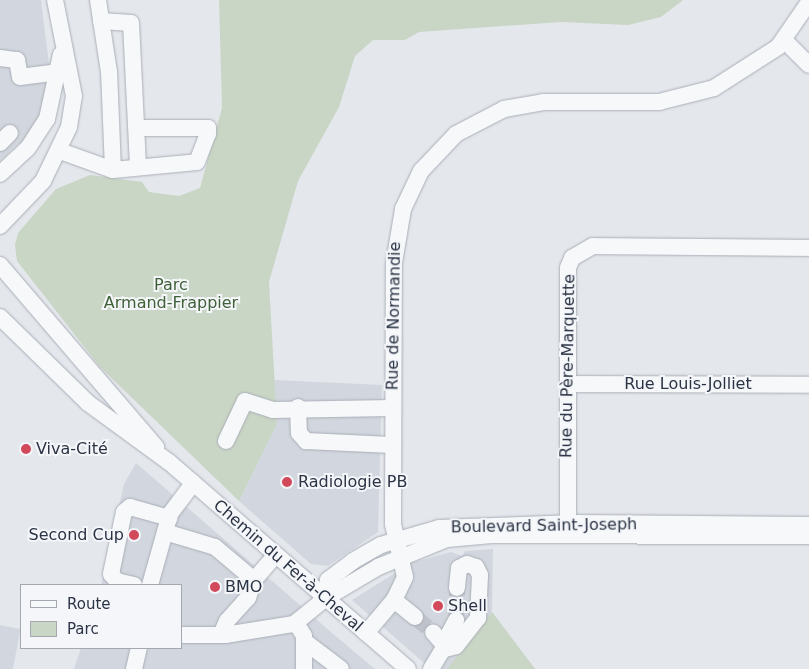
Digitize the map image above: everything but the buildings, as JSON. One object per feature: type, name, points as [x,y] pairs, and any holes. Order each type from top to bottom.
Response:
[{"type":"street","points":[[0,226],[37,190],[60,151],[74,102],[64,71],[55,0]]},
{"type":"street","points":[[98,0],[109,72],[113,170]]},
{"type":"street","name":"Rue de Normandie","points":[[366,633],[394,600],[405,577],[398,548],[392,445],[394,263],[399,222],[414,182],[446,142],[492,114],[524,105],[659,102],[687,98],[738,75],[784,40],[809,2]]},
{"type":"street","points":[[101,21],[132,23],[138,128],[138,166]]},
{"type":"street","points":[[784,40],[809,65]]},
{"type":"street","points":[[0,58],[17,60],[20,77],[64,71]]},
{"type":"street","points":[[0,174],[44,125],[64,71]]},
{"type":"street","points":[[60,151],[113,170],[138,166],[197,162],[208,134],[208,128],[138,128]]},
{"type":"street","name":"Rue du Père-Marquette","points":[[568,529],[568,268],[579,250],[593,246],[809,248]]},
{"type":"street","name":"Chemin du Fer-à-Cheval","points":[[0,265],[169,462]]},
{"type":"street","name":"Chemin du Fer-à-Cheval","points":[[0,317],[88,403],[169,462],[408,669]]},
{"type":"street","name":"Rue Louis-Jolliet","points":[[568,384],[809,385]]},
{"type":"street","points":[[226,441],[245,401],[273,410],[298,407],[392,408]]},
{"type":"street","points":[[298,407],[298,432],[306,441],[392,445]]},
{"type":"street","points":[[150,584],[167,525],[193,483]]},
{"type":"street","points":[[130,584],[117,581],[111,570],[125,509],[216,547],[254,580]]},
{"type":"street","name":"Boulevard Saint-Joseph","points":[[296,623],[326,598],[398,548],[468,536],[568,529],[809,525]]},
{"type":"street","name":"Boulevard Saint-Joseph","points":[[568,529],[809,536]]},
{"type":"street","points":[[221,636],[227,621],[248,598],[254,580],[276,555]]},
{"type":"street","points":[[441,642],[456,646],[478,618],[480,575],[476,567],[467,564],[459,568],[456,588]]},
{"type":"street","points":[[394,600],[415,617]]},
{"type":"street","points":[[431,669],[441,642],[456,620]]},
{"type":"street","points":[[182,635],[221,636],[296,623],[304,641],[304,669]]},
{"type":"street","points":[[304,641],[341,669]]},
{"type":"street","points":[[134,669],[139,649]]},
{"type":"shaded area","points":[[0,0],[41,0],[51,80],[41,116],[19,147],[19,143],[0,161]]},
{"type":"shaded area","points":[[274,380],[382,385],[378,532],[328,566],[311,564],[239,501],[277,424]]},
{"type":"shaded area","points":[[136,463],[375,669],[74,669],[81,649],[182,649],[182,584],[101,584],[124,484]]},
{"type":"shaded area","points":[[493,549],[492,612],[535,669],[431,669],[352,600],[411,563],[451,552],[462,556],[465,551]]},
{"type":"shaded area","points":[[0,625],[20,629],[13,669],[0,669]]},
{"type":"green space","name":"Parc Armand-Frappier","points":[[219,0],[683,0],[661,17],[628,25],[561,22],[419,32],[405,40],[373,40],[355,56],[339,107],[298,181],[269,282],[277,424],[239,501],[100,367],[17,261],[15,245],[18,233],[56,189],[90,175],[142,182],[149,192],[179,196],[200,188],[222,108]]},
{"type":"green space","points":[[492,612],[535,669],[447,669]]},
{"type":"tunnel","points":[[456,620],[457,588]]},
{"type":"tunnel","points":[[415,617],[433,632]]},
{"type":"place","name":"Viva-Cité","points":[[26,449]]},
{"type":"place","name":"Radiologie PB","points":[[287,482]]},
{"type":"place","name":"Second Cup","points":[[134,535]]},
{"type":"place","name":"BMO","points":[[215,587]]},
{"type":"place","name":"Shell","points":[[438,606]]}]
